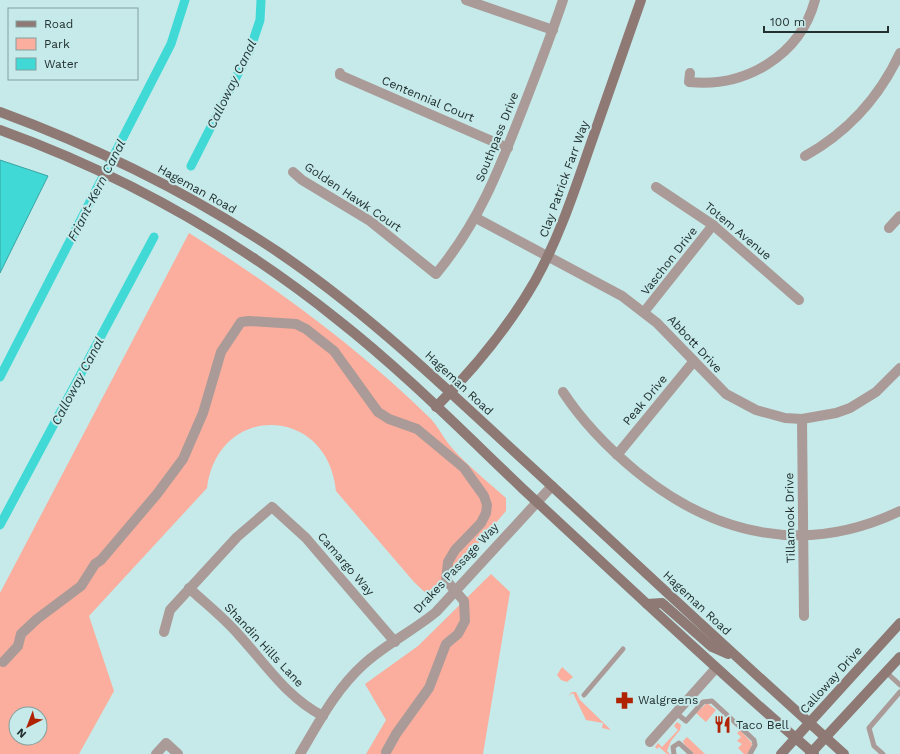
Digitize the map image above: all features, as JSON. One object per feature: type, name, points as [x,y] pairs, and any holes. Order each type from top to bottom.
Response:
[{"type":"main road","name":"Clay Patrick Farr Way","points":[[436,407],[500,334],[516,311],[548,256],[568,210],[641,0]]},
{"type":"main road","name":"Hageman Road","points":[[0,112],[99,152],[205,206],[294,263],[356,310],[450,392],[736,657],[844,754]]},
{"type":"main road","points":[[0,130],[92,167],[120,180],[194,222],[280,275],[340,321],[394,368],[716,668],[812,753],[900,657]]},
{"type":"main road","points":[[647,604],[662,603],[712,647],[736,657]]},
{"type":"main road","name":"Calloway Drive","points":[[781,754],[900,622]]},
{"type":"street","points":[[466,0],[553,30]]},
{"type":"street","name":"Southpass Drive","points":[[436,274],[476,218],[494,181],[564,0]]},
{"type":"street","points":[[690,73],[689,82],[710,83],[743,77],[762,68],[781,55],[792,44],[809,17],[815,0]]},
{"type":"street","points":[[805,156],[837,136],[868,105],[882,87],[900,53]]},
{"type":"street","name":"Centennial Court","points":[[340,73],[340,75],[508,148]]},
{"type":"street","name":"Golden Hawk Court","points":[[293,172],[302,180],[370,222],[436,274]]},
{"type":"street","name":"Totem Avenue","points":[[656,187],[713,225],[799,300]]},
{"type":"street","points":[[889,228],[900,216]]},
{"type":"street","name":"Abbott Drive","points":[[476,218],[599,282],[644,312],[672,338],[715,384],[740,403],[770,415],[802,419],[820,417],[850,408],[876,392],[900,368]]},
{"type":"street","name":"Vaschon Drive","points":[[644,312],[713,225]]},
{"type":"street","points":[[3,662],[18,646],[22,634],[37,619],[81,586],[95,564],[101,560],[157,494],[182,459],[203,413],[221,352],[241,322],[296,324],[306,329],[334,351],[378,412],[389,419],[417,429],[464,468],[484,496],[486,509],[481,523],[455,550],[448,562],[446,580],[464,601],[465,621],[462,628],[446,644],[430,688],[396,734],[386,752]]},
{"type":"street","name":"Peak Drive","points":[[617,455],[694,361]]},
{"type":"street","points":[[563,392],[589,428],[617,455],[659,489],[700,513],[717,521],[758,532],[803,535],[850,529],[883,519],[900,511]]},
{"type":"street","name":"Tillamook Drive","points":[[802,419],[804,616]]},
{"type":"street","name":"Drakes Passage Way","points":[[300,754],[323,716],[350,678],[369,660],[421,625],[552,486]]},
{"type":"street","name":"Camargo Way","points":[[189,588],[237,537],[272,506],[306,538],[395,642]]},
{"type":"street","points":[[164,632],[170,610],[189,588]]},
{"type":"street","name":"Shandin Hills Lane","points":[[189,588],[237,633],[289,693],[301,703],[323,716]]},
{"type":"street","points":[[650,742],[716,668]]},
{"type":"street","points":[[156,754],[166,743],[178,754]]},
{"type":"lane","points":[[584,695],[623,649]]},
{"type":"lane","points":[[886,672],[900,685]]},
{"type":"lane","points":[[883,754],[874,746],[869,728],[900,692]]},
{"type":"lane","points":[[676,713],[686,721],[703,702],[712,701],[754,740],[755,746],[750,754]]},
{"type":"lane","points":[[674,754],[673,747],[679,743],[691,754]]},
{"type":"green space","points":[[189,233],[285,297],[375,368],[431,419],[449,445],[458,455],[506,498],[506,511],[431,598],[414,582],[336,491],[329,463],[314,442],[295,430],[273,425],[251,428],[231,440],[215,460],[207,488],[89,616],[114,691],[79,754],[0,754],[0,593]]},
{"type":"green space","points":[[491,574],[510,592],[483,754],[366,754],[386,720],[365,684],[418,646]]},
{"type":"green space","points":[[562,667],[573,677],[567,682],[561,680],[557,675]]},
{"type":"green space","points":[[572,692],[576,692],[580,700],[611,730],[602,728],[603,723],[586,720],[573,693],[568,696]]},
{"type":"green space","points":[[707,703],[716,710],[706,722],[696,713]]},
{"type":"green space","points":[[677,722],[681,725],[680,730],[671,741],[667,751],[670,754],[667,754],[659,747],[657,749],[655,747],[658,743],[662,747],[678,730],[674,726]]},
{"type":"green space","points":[[740,730],[752,743],[751,749],[747,754],[744,754],[738,748],[742,744],[737,741],[741,737],[737,733]]},
{"type":"green space","points":[[687,737],[705,754],[694,754],[684,744],[683,741]]},
{"type":"water","points":[[0,160],[48,176],[0,273]]},
{"type":"waterway","name":"Friant-Kern Canal","points":[[0,377],[171,44],[185,0]]},
{"type":"waterway","name":"Calloway Canal","points":[[191,166],[250,50],[260,20],[261,0]]},
{"type":"waterway","name":"Calloway Canal","points":[[0,525],[154,237]]},
{"type":"place","name":"Walgreens","points":[[625,700]]},
{"type":"place","name":"Taco Bell","points":[[723,725]]}]
